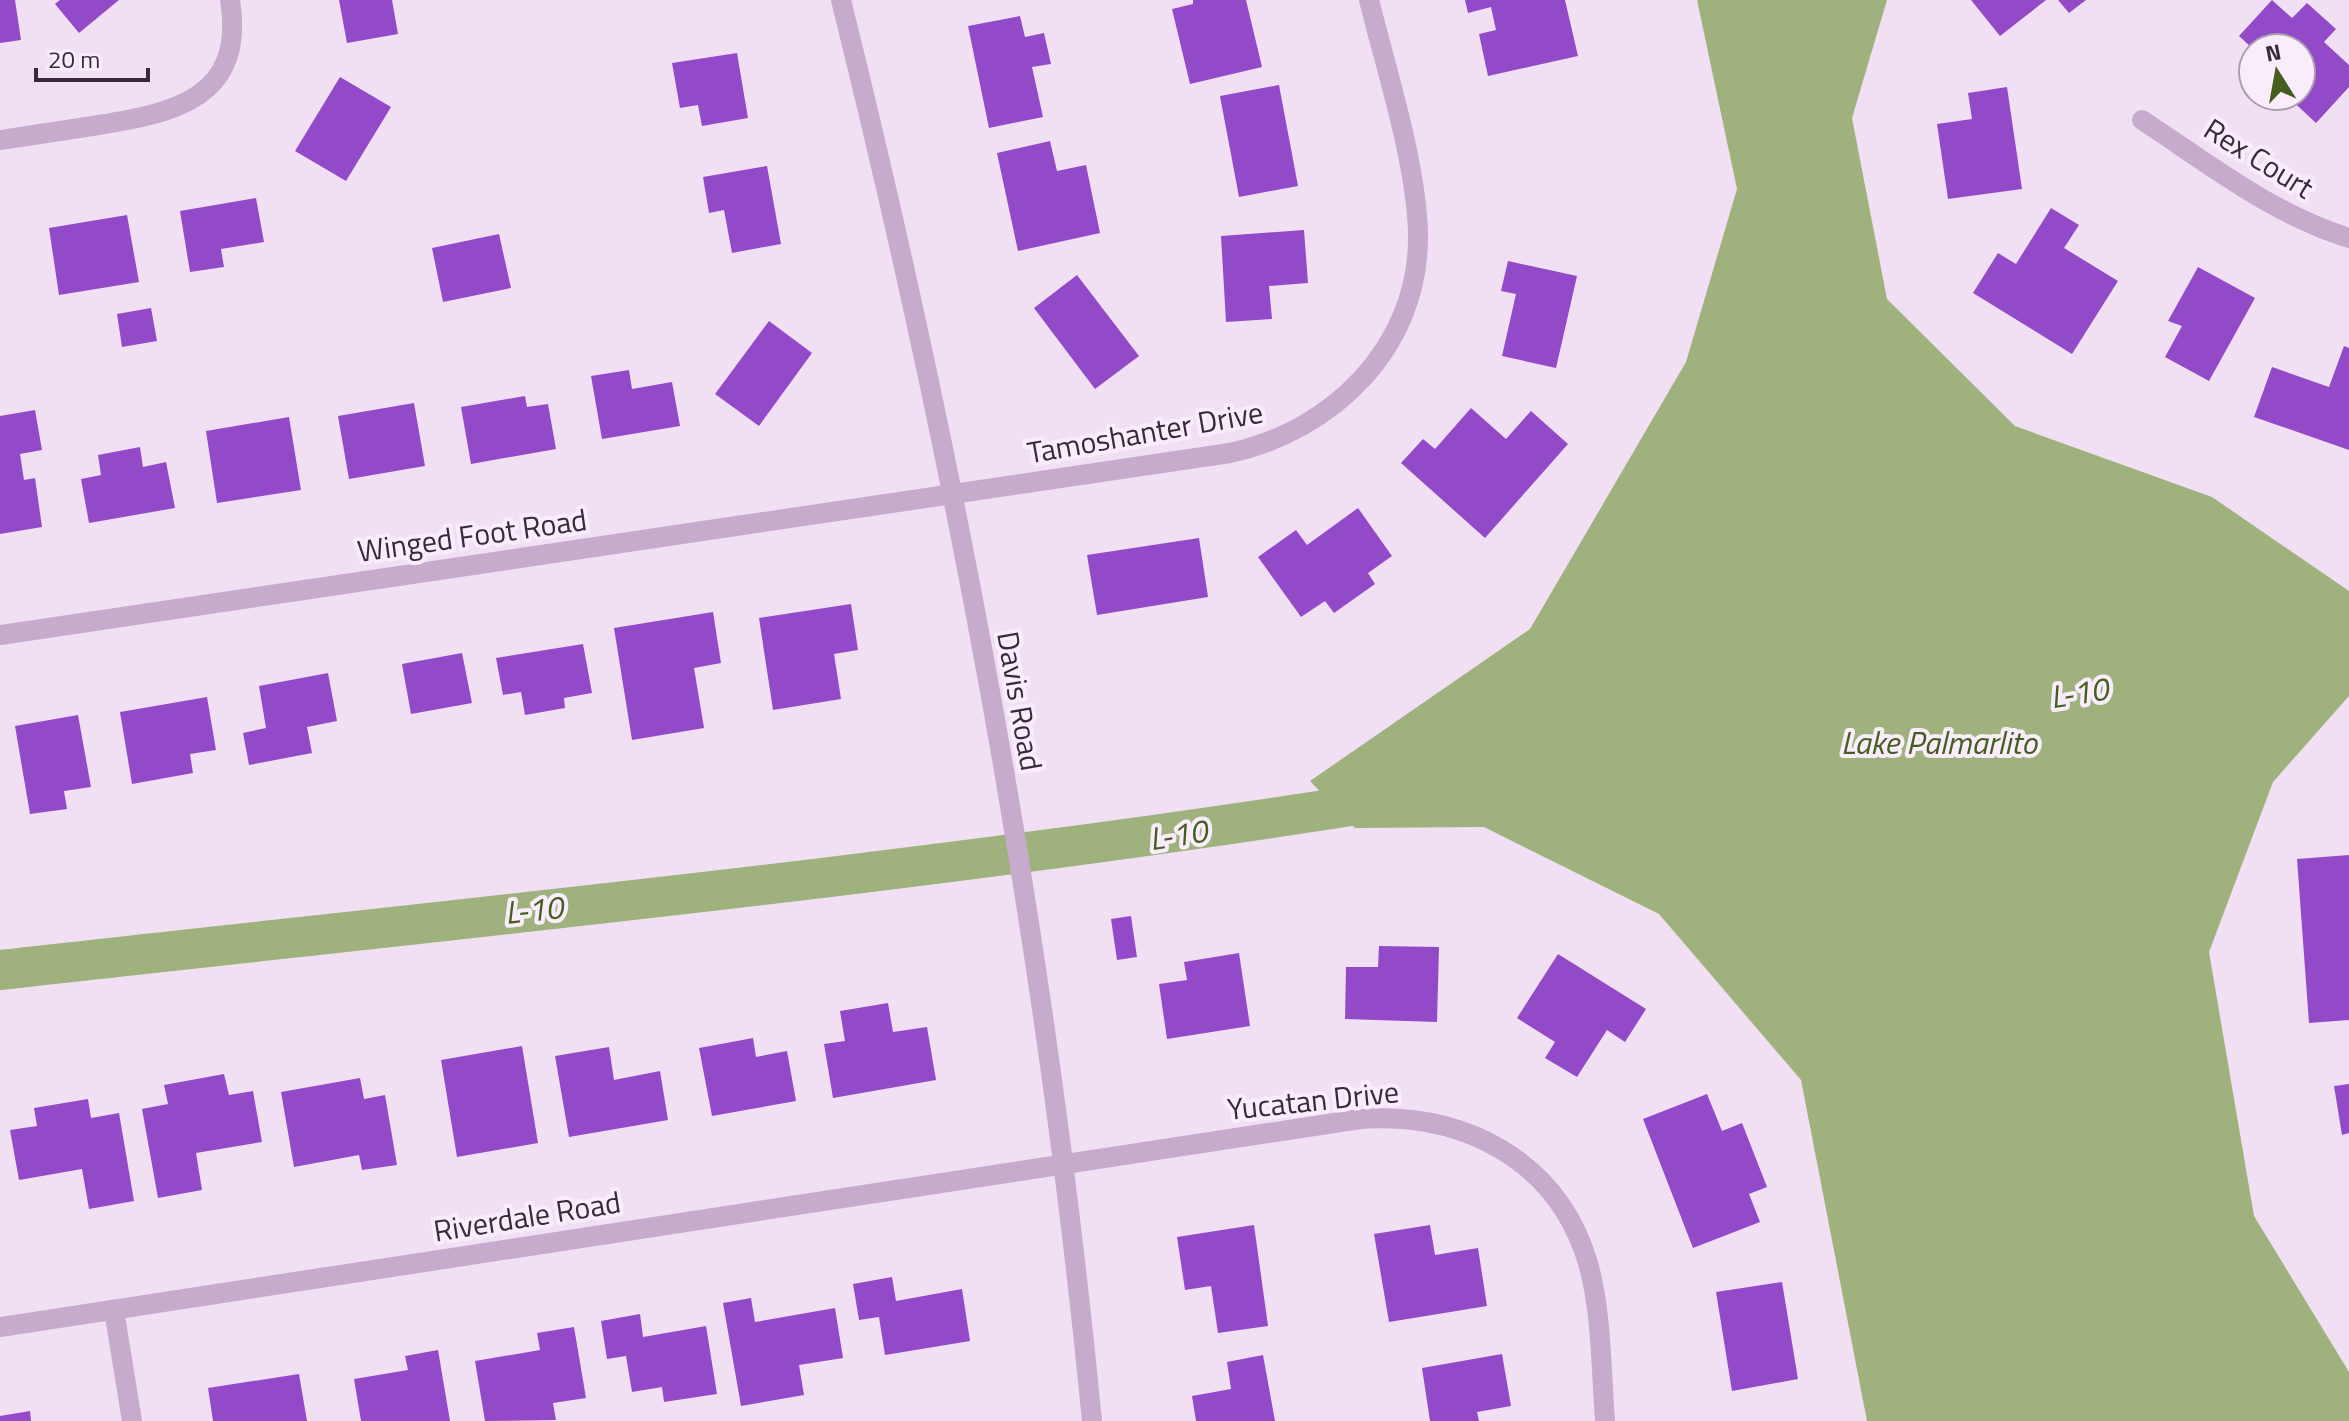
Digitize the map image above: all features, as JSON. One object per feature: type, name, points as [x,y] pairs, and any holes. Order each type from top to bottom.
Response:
[{"type":"street","points":[[0,140],[153,116],[180,108],[204,91],[221,69],[231,42],[230,0]]},
{"type":"street","name":"Davis Road","points":[[841,0],[892,203],[953,495],[1023,887],[1063,1165],[1092,1421]]},
{"type":"street","name":"Tamoshanter Drive","points":[[953,495],[1257,447],[1307,425],[1330,410],[1373,368],[1400,320],[1410,294],[1418,240],[1417,212],[1369,0]]},
{"type":"street","name":"Rex Court","points":[[2142,120],[2264,201],[2316,227],[2349,238]]},
{"type":"street","name":"Winged Foot Road","points":[[0,635],[953,495]]},
{"type":"street","name":"Yucatan Drive","points":[[1063,1165],[1389,1117],[1442,1123],[1478,1137],[1513,1157],[1533,1174],[1551,1193],[1578,1238],[1593,1288],[1605,1421]]},
{"type":"street","name":"Riverdale Road","points":[[0,1327],[1063,1165]]},
{"type":"street","points":[[114,1310],[132,1421]]},
{"type":"water","name":"Lake Palmarlito","points":[[1697,0],[1887,0],[1852,118],[1887,299],[2015,426],[2212,497],[2349,591],[2349,696],[2273,782],[2209,952],[2254,1216],[2349,1372],[2349,1421],[1867,1421],[1801,1080],[1659,914],[1484,827],[1355,828],[1310,781],[1530,629],[1686,362],[1737,189]]},
{"type":"building","points":[[0,0],[15,0],[21,40],[0,43]]},
{"type":"building","points":[[60,0],[119,0],[79,33],[55,4]]},
{"type":"building","points":[[339,0],[392,0],[398,34],[347,43]]},
{"type":"building","points":[[1193,0],[1246,0],[1262,67],[1190,84],[1172,9],[1193,4]]},
{"type":"building","points":[[1465,0],[1565,0],[1578,56],[1488,76],[1479,34],[1496,30],[1491,7],[1468,13]]},
{"type":"building","points":[[1971,0],[2046,0],[2000,36]]},
{"type":"building","points":[[2058,0],[2086,0],[2069,13]]},
{"type":"building","points":[[2272,0],[2292,18],[2307,3],[2336,29],[2324,42],[2349,65],[2349,87],[2316,123],[2304,112],[2317,112],[2317,32],[2243,32]]},
{"type":"building","points":[[1020,16],[1025,37],[1044,33],[1051,64],[1032,67],[1043,117],[989,128],[968,26]]},
{"type":"building","points":[[737,53],[748,118],[702,126],[698,105],[680,108],[672,63]]},
{"type":"building","points":[[340,77],[391,107],[346,181],[295,151]]},
{"type":"building","points":[[1279,85],[1298,186],[1239,197],[1220,96]]},
{"type":"building","points":[[2007,87],[2022,189],[1948,199],[1937,124],[1972,119],[1968,93]]},
{"type":"building","points":[[1050,141],[1057,171],[1086,165],[1100,233],[1018,251],[997,153]]},
{"type":"building","points":[[767,166],[781,244],[732,253],[724,210],[709,213],[703,177]]},
{"type":"building","points":[[256,198],[264,242],[221,249],[224,267],[190,272],[180,211]]},
{"type":"building","points":[[2051,208],[2079,225],[2064,248],[2118,281],[2072,354],[1973,293],[1998,253],[2016,264]]},
{"type":"building","points":[[127,215],[139,282],[59,295],[49,228]]},
{"type":"building","points":[[1304,230],[1308,283],[1269,286],[1272,319],[1226,322],[1221,236]]},
{"type":"building","points":[[499,234],[511,288],[443,302],[432,248]]},
{"type":"building","points":[[1508,261],[1577,276],[1556,368],[1502,356],[1516,294],[1501,291]]},
{"type":"building","points":[[2198,267],[2255,298],[2209,381],[2165,357],[2182,326],[2168,321]]},
{"type":"building","points":[[1077,275],[1139,356],[1095,389],[1034,308]]},
{"type":"building","points":[[151,308],[157,341],[122,347],[117,314]]},
{"type":"building","points":[[769,321],[812,353],[759,426],[715,394]]},
{"type":"building","points":[[2344,346],[2349,348],[2349,450],[2254,417],[2272,367],[2329,387]]},
{"type":"building","points":[[629,370],[632,389],[672,382],[680,426],[602,439],[591,376]]},
{"type":"building","points":[[525,396],[527,407],[548,404],[556,449],[471,464],[461,407]]},
{"type":"building","points":[[414,403],[425,466],[349,479],[338,416]]},
{"type":"building","points":[[1471,408],[1506,439],[1531,411],[1568,444],[1485,538],[1401,463],[1423,439],[1435,449]]},
{"type":"building","points":[[35,410],[42,450],[20,454],[24,480],[35,478],[42,527],[0,534],[0,416]]},
{"type":"building","points":[[289,417],[301,490],[217,503],[206,431]]},
{"type":"building","points":[[140,447],[143,467],[166,462],[175,508],[89,523],[81,479],[101,475],[98,455]]},
{"type":"building","points":[[1358,508],[1392,556],[1368,573],[1375,584],[1334,613],[1325,601],[1301,617],[1258,557],[1296,530],[1307,545]]},
{"type":"building","points":[[1199,538],[1208,597],[1097,615],[1087,555]]},
{"type":"building","points":[[851,604],[858,650],[834,654],[841,699],[773,710],[759,618]]},
{"type":"building","points":[[713,612],[721,663],[694,668],[704,728],[632,740],[614,628]]},
{"type":"building","points":[[583,644],[592,693],[564,698],[565,708],[525,715],[521,692],[503,695],[496,658]]},
{"type":"building","points":[[462,653],[472,703],[411,714],[402,664]]},
{"type":"building","points":[[328,673],[337,721],[307,727],[312,753],[249,765],[243,733],[266,728],[259,686]]},
{"type":"building","points":[[207,697],[216,750],[190,754],[193,773],[132,784],[120,712]]},
{"type":"building","points":[[78,715],[91,787],[64,791],[67,809],[30,814],[15,726]]},
{"type":"building","points":[[2349,855],[2349,1020],[2309,1023],[2297,859]]},
{"type":"building","points":[[1131,916],[1137,957],[1117,960],[1111,919]]},
{"type":"building","points":[[1379,946],[1439,947],[1437,1022],[1345,1019],[1346,967],[1378,967]]},
{"type":"building","points":[[1239,953],[1250,1026],[1167,1039],[1159,984],[1187,980],[1184,962]]},
{"type":"building","points":[[1558,954],[1646,1009],[1625,1042],[1607,1030],[1577,1077],[1545,1058],[1555,1042],[1517,1018]]},
{"type":"building","points":[[888,1003],[893,1032],[927,1027],[936,1080],[833,1098],[824,1044],[845,1041],[840,1011]]},
{"type":"building","points":[[753,1038],[756,1057],[787,1051],[796,1101],[712,1116],[699,1048]]},
{"type":"building","points":[[522,1046],[538,1143],[457,1157],[441,1060]]},
{"type":"building","points":[[609,1047],[614,1080],[660,1071],[668,1120],[569,1137],[555,1056]]},
{"type":"building","points":[[224,1074],[229,1095],[253,1091],[262,1142],[196,1153],[202,1190],[158,1198],[142,1109],[168,1104],[164,1085]]},
{"type":"building","points":[[360,1078],[364,1099],[385,1095],[397,1165],[362,1170],[359,1155],[294,1167],[281,1092]]},
{"type":"building","points":[[2349,1084],[2349,1133],[2342,1135],[2334,1086]]},
{"type":"building","points":[[1707,1094],[1722,1131],[1742,1123],[1767,1187],[1749,1194],[1760,1222],[1693,1248],[1643,1119]]},
{"type":"building","points":[[88,1099],[91,1118],[119,1113],[134,1201],[89,1209],[82,1169],[19,1180],[10,1130],[37,1126],[34,1108]]},
{"type":"building","points":[[1254,1225],[1268,1326],[1218,1333],[1211,1286],[1185,1290],[1177,1237]]},
{"type":"building","points":[[1430,1225],[1435,1255],[1478,1248],[1487,1306],[1389,1322],[1374,1234]]},
{"type":"building","points":[[892,1277],[896,1301],[962,1289],[970,1341],[885,1355],[879,1317],[859,1320],[853,1284]]},
{"type":"building","points":[[1782,1282],[1798,1379],[1732,1391],[1716,1292]]},
{"type":"building","points":[[751,1298],[755,1322],[835,1308],[843,1358],[799,1365],[804,1395],[741,1406],[723,1303]]},
{"type":"building","points":[[640,1314],[643,1337],[706,1326],[717,1394],[664,1402],[662,1387],[632,1392],[626,1356],[607,1359],[601,1321]]},
{"type":"building","points":[[574,1327],[586,1398],[553,1403],[556,1420],[485,1421],[475,1361],[540,1350],[537,1333]]},
{"type":"building","points":[[438,1350],[450,1421],[361,1421],[354,1379],[408,1370],[405,1356]]},
{"type":"building","points":[[1502,1354],[1511,1406],[1477,1412],[1479,1421],[1430,1421],[1422,1368]]},
{"type":"building","points":[[1263,1355],[1275,1421],[1196,1421],[1192,1396],[1231,1389],[1227,1362]]},
{"type":"building","points":[[299,1374],[307,1421],[213,1421],[208,1388]]},
{"type":"building","points":[[30,1411],[31,1421],[0,1421],[0,1416]]},
{"type":"waterway","name":"L-10","points":[[0,970],[869,872],[1389,800]]}]
